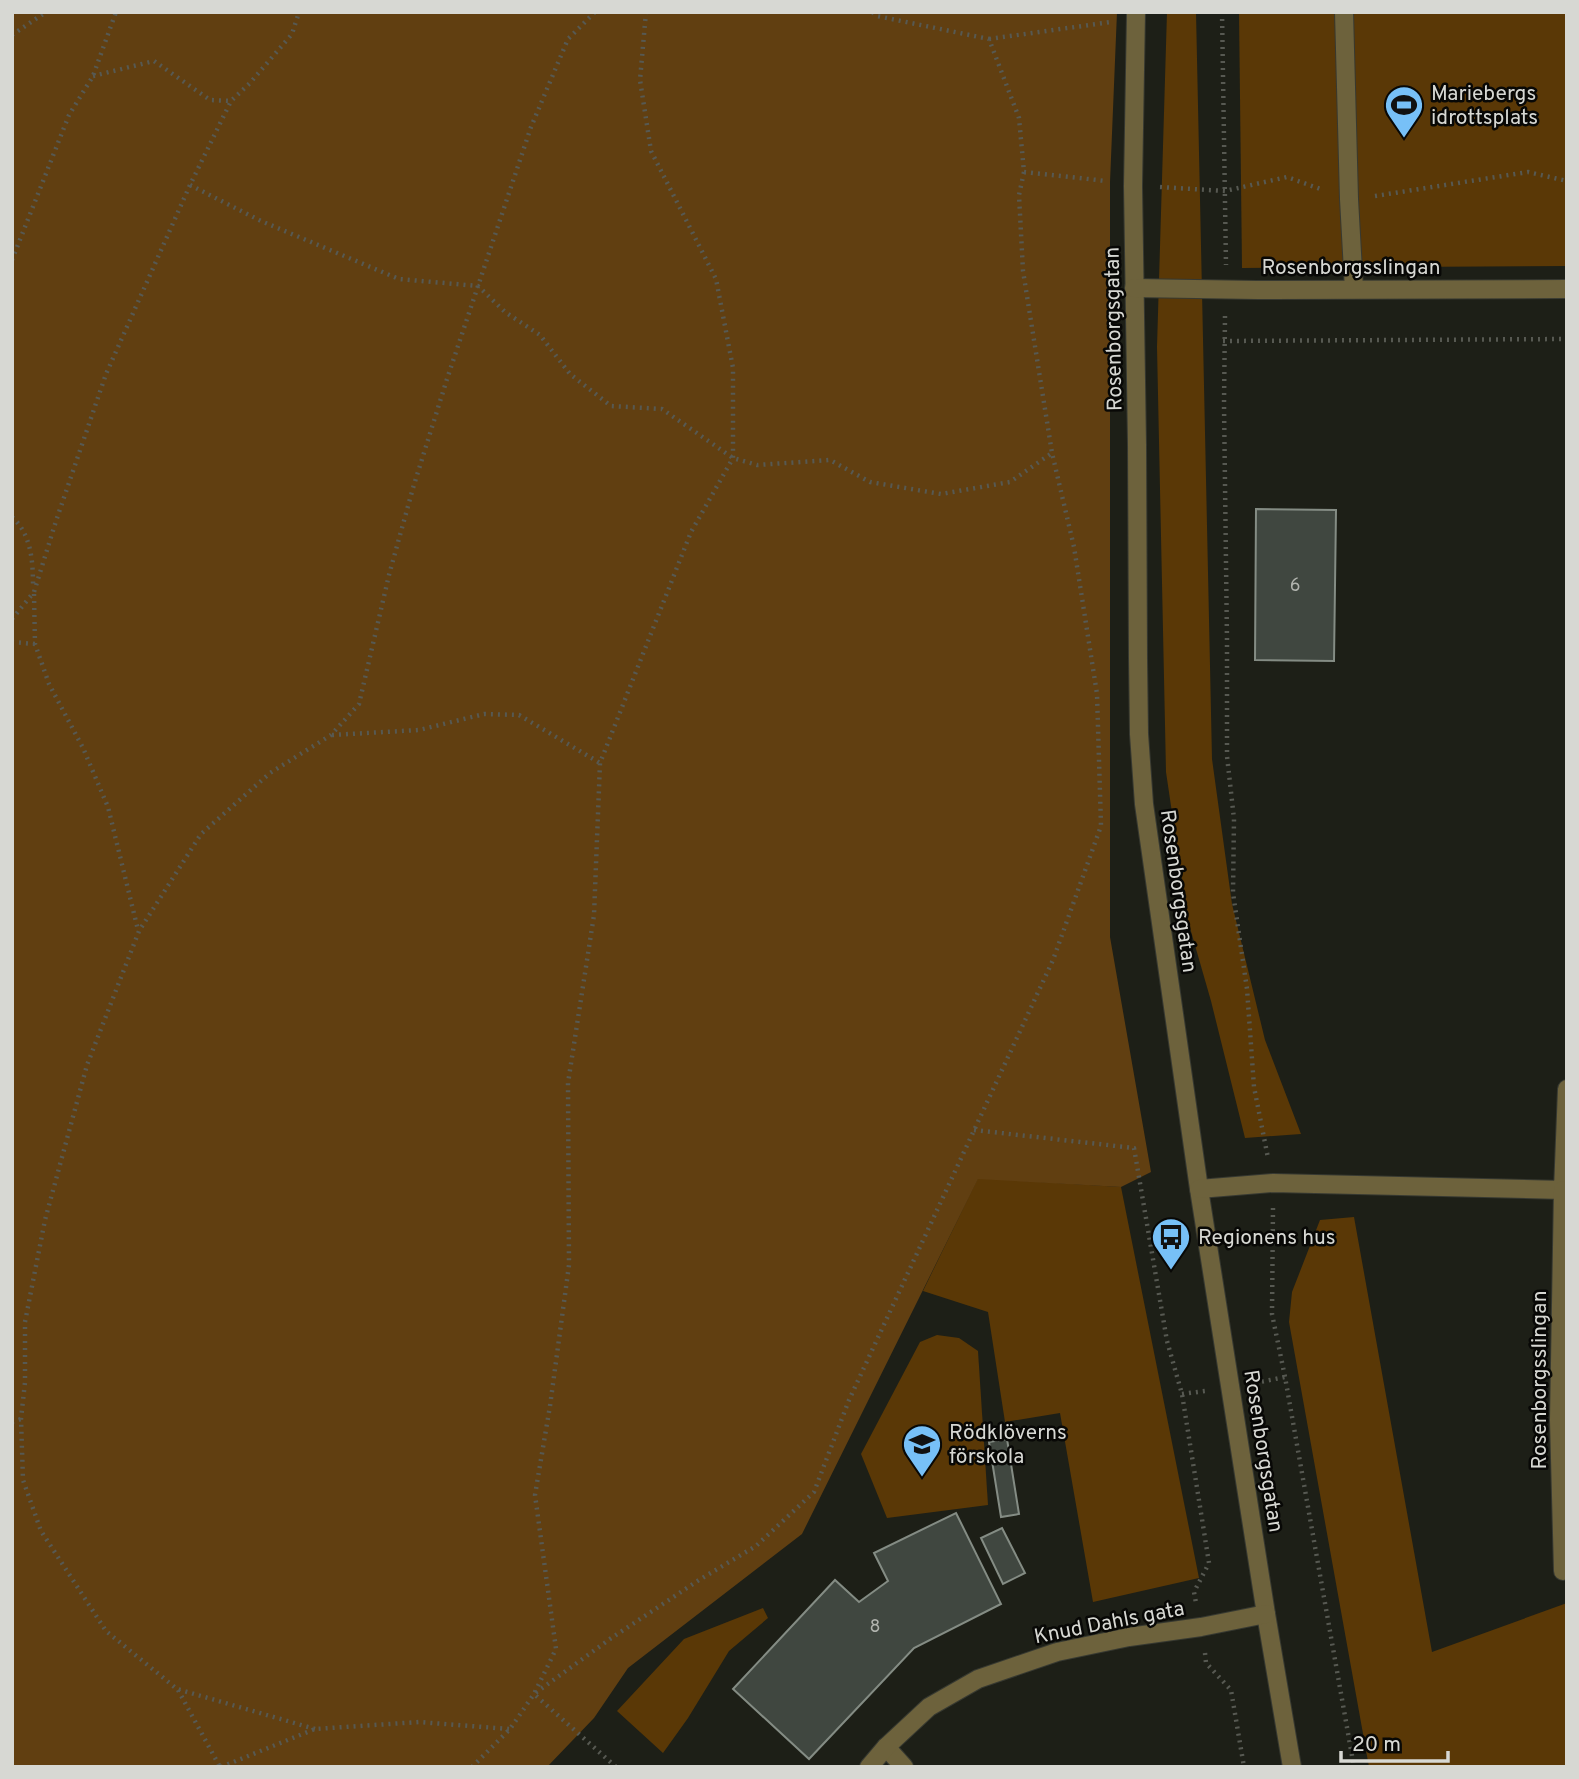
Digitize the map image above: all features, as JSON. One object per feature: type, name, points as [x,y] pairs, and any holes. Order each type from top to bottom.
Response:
[{"type":"street","points":[[1344,12],[1354,289]]},
{"type":"street","name":"Rosenborgsgatan","points":[[1136,15],[1134,288],[1138,445],[1139,734],[1144,804],[1175,1033],[1292,1767]]},
{"type":"street","name":"Rosenborgsslingan","points":[[1134,288],[1567,289]]},
{"type":"street","name":"Rosenborgsslingan","points":[[1563,1571],[1559,1420],[1567,1088]]},
{"type":"street","points":[[1199,1189],[1273,1183],[1563,1190]]},
{"type":"street","name":"Knud Dahls gata","points":[[869,1767],[929,1706],[978,1679],[1058,1652],[1266,1614]]},
{"type":"street","points":[[886,1747],[904,1767]]},
{"type":"path","points":[[12,35],[46,12]]},
{"type":"path","points":[[12,260],[69,115],[93,76],[116,12]]},
{"type":"path","points":[[12,619],[34,592],[106,373],[190,185],[231,101],[292,34],[299,12]]},
{"type":"path","points":[[510,1729],[419,1722],[315,1729],[220,1767],[177,1689],[106,1631],[41,1531],[23,1480],[21,1419],[25,1322],[45,1220],[87,1065],[139,931],[201,834],[270,773],[331,735],[359,704],[389,575],[413,488],[531,127],[568,39],[595,12]]},
{"type":"path","points":[[472,1767],[510,1729],[534,1694],[556,1648],[535,1495],[569,1265],[568,1083],[594,915],[600,763],[691,532],[733,458],[733,368],[716,279],[652,151],[640,80],[646,12]]},
{"type":"path","points":[[872,12],[877,16],[989,39],[1092,26],[1136,15]]},
{"type":"path","points":[[1222,12],[1226,289],[1223,341],[1227,756],[1234,819],[1233,893],[1247,989],[1254,1087],[1273,1183],[1272,1314],[1286,1377],[1354,1767]]},
{"type":"path","points":[[534,1694],[698,1580],[756,1546],[814,1492],[849,1400],[1053,960],[1101,826],[1097,694],[1074,547],[1052,453],[1023,271],[1019,195],[1024,172],[1019,118],[989,39]]},
{"type":"path","points":[[93,76],[154,61],[210,100],[231,101]]},
{"type":"path","points":[[1024,172],[1110,181]]},
{"type":"path","points":[[190,185],[261,221],[399,279],[478,286],[505,312],[540,335],[570,374],[611,406],[662,409],[733,458],[757,465],[830,460],[870,482],[941,494],[1010,482],[1052,453]]},
{"type":"path","points":[[1223,341],[1567,339]]},
{"type":"path","points":[[12,517],[23,527],[33,561],[35,644],[49,684],[108,807],[139,931]]},
{"type":"path","points":[[12,642],[35,644]]},
{"type":"path","points":[[331,735],[419,730],[484,714],[519,715],[600,763]]},
{"type":"path","points":[[974,1130],[1134,1148],[1167,1341],[1182,1394],[1209,1563],[1194,1592],[1206,1663],[1231,1690],[1244,1767]]},
{"type":"path","points":[[12,1422],[21,1419]]},
{"type":"path","points":[[177,1689],[315,1729]]},
{"type":"path","points":[[534,1694],[616,1767]]},
{"type":"shaded area","points":[[12,12],[1117,12],[1110,182],[1110,937],[1151,1172],[1121,1187],[978,1179],[802,1534],[628,1668],[594,1718],[547,1767],[12,1767]]},
{"type":"shaded area","points":[[1167,12],[1196,12],[1212,759],[1232,904],[1265,1040],[1301,1134],[1245,1138],[1188,921],[1166,772],[1157,347]]},
{"type":"shaded area","name":"Mariebergs idrottsplats","points":[[1239,12],[1567,12],[1567,266],[1242,268]]},
{"type":"shaded area","points":[[978,1178],[1121,1187],[1199,1578],[1093,1602],[1060,1413],[1005,1422],[988,1312],[923,1291]]},
{"type":"shaded area","points":[[1354,1217],[1432,1652],[1567,1603],[1567,1767],[1369,1767],[1289,1322],[1292,1292],[1320,1220]]},
{"type":"shaded area","points":[[937,1335],[959,1338],[978,1351],[988,1505],[887,1518],[861,1454],[920,1342]]},
{"type":"shaded area","points":[[763,1608],[768,1618],[729,1651],[663,1753],[617,1711],[684,1639]]},
{"type":"building","points":[[1256,509],[1336,510],[1334,661],[1255,660]]},
{"type":"building","points":[[1007,1439],[1019,1514],[1001,1517],[989,1442]]},
{"type":"building","points":[[956,1513],[1001,1604],[914,1648],[809,1759],[733,1689],[835,1580],[859,1602],[888,1581],[874,1553]]},
{"type":"building","points":[[1002,1528],[1025,1573],[1003,1584],[981,1538]]},
{"type":"place","name":"Mariebergs idrottsplats","points":[[1404,139]]},
{"type":"place","name":"Regionens hus","points":[[1171,1271]]},
{"type":"place","name":"Rödklöverns förskola","points":[[922,1478]]}]
